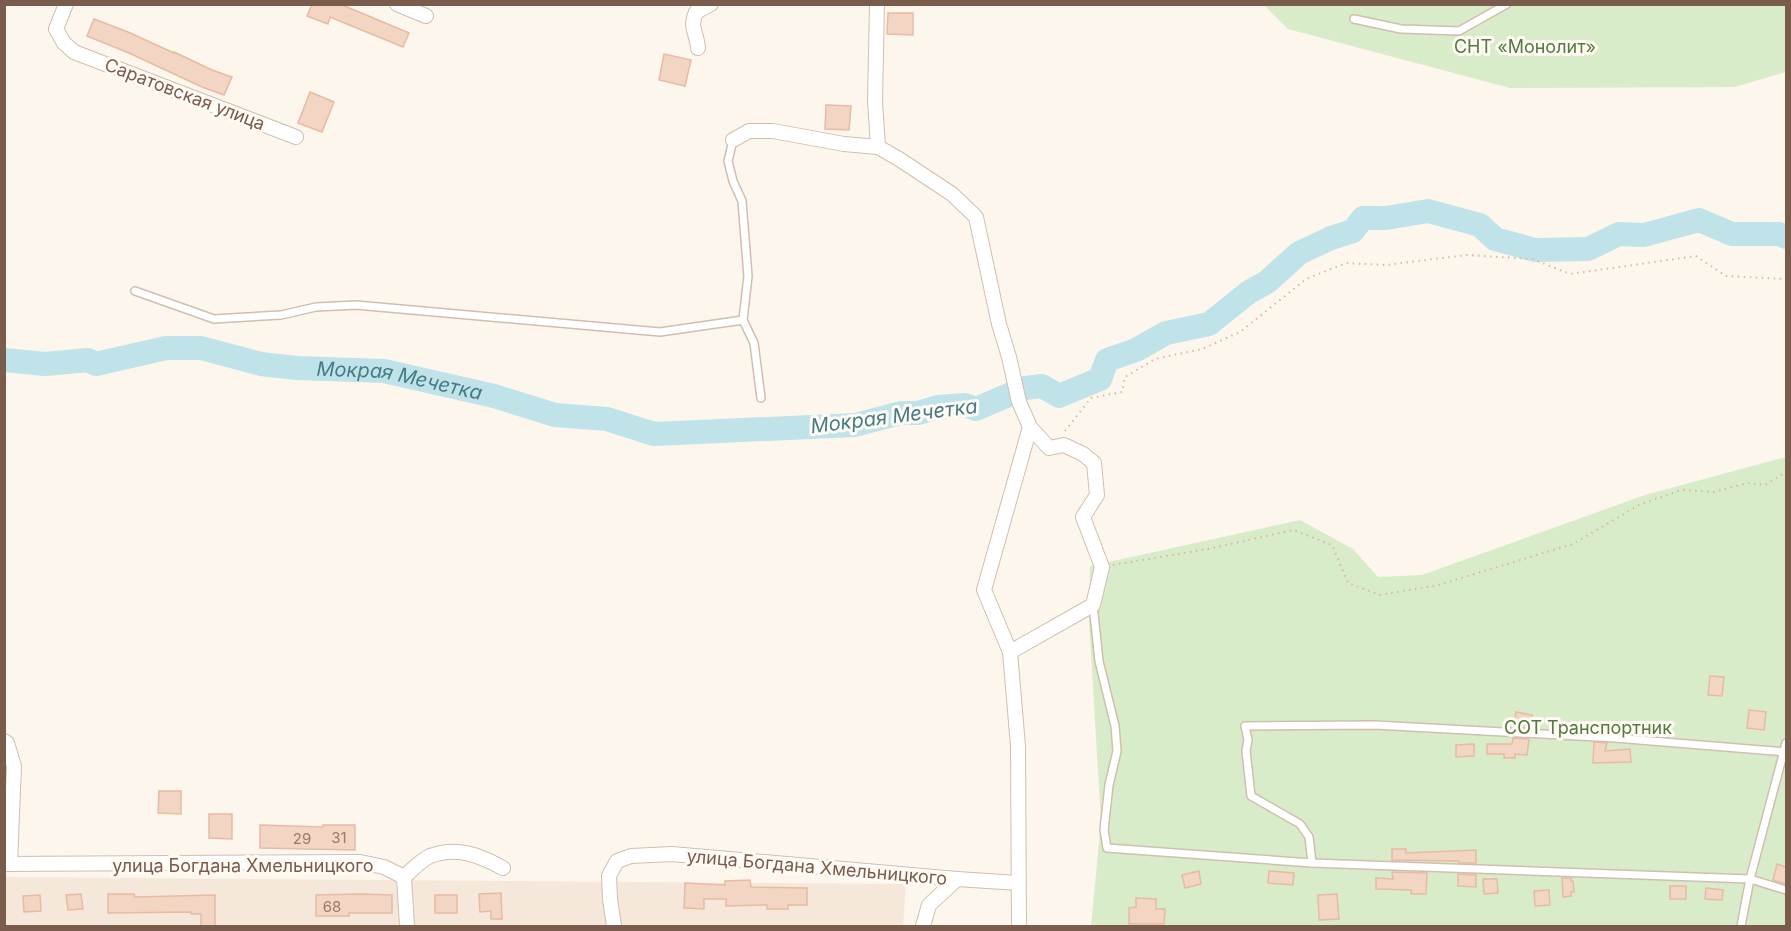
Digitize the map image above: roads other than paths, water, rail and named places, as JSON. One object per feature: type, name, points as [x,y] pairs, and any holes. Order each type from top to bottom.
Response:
[{"type":"street","name":"Саратовская улица","points":[[66,4],[56,29],[64,43],[74,52],[296,136]]},
{"type":"street","points":[[397,4],[426,16]]},
{"type":"street","points":[[698,48],[692,23],[696,12],[711,4]]},
{"type":"street","points":[[877,4],[875,101],[878,147]]},
{"type":"street","points":[[733,140],[749,131],[773,131],[844,144],[878,147],[951,194],[976,217],[999,324],[1019,402],[1030,427],[1049,448],[1064,445],[1083,454],[1094,463],[1097,495],[1083,517],[1102,567],[1094,605],[1010,652]]},
{"type":"street","points":[[1018,927],[1018,746],[1010,652],[984,590],[1030,427]]},
{"type":"street","points":[[4,741],[7,743],[14,766],[7,864]]},
{"type":"street","points":[[406,927],[404,877],[428,856],[453,851],[481,856],[503,868]]},
{"type":"street","name":"улица Богдана Хмельницкого","points":[[614,927],[609,876],[616,861],[631,856],[672,854],[1018,883]]},
{"type":"street","name":"улица Богдана Хмельницкого","points":[[7,864],[360,862],[384,867],[404,877]]},
{"type":"street","points":[[923,927],[929,905],[957,879]]},
{"type":"lane","points":[[1354,19],[1401,29],[1459,31],[1507,4]]},
{"type":"lane","points":[[733,140],[728,161],[741,201],[748,276],[743,320],[754,343],[761,398]]},
{"type":"lane","points":[[135,291],[214,320],[281,315],[316,307],[356,305],[660,332],[743,320]]},
{"type":"lane","points":[[1094,605],[1100,661],[1115,726],[1117,751],[1109,785],[1104,830],[1107,848],[1312,863],[1750,879],[1786,890]]},
{"type":"lane","points":[[1312,863],[1309,837],[1300,824],[1251,796],[1245,726],[1375,725],[1786,749],[1750,879],[1741,927]]},
{"type":"waterway","name":"Мокрая Мечетка","points":[[4,360],[45,364],[88,360],[96,364],[166,348],[201,348],[261,364],[297,368],[384,371],[494,396],[555,415],[607,419],[654,434],[855,425],[901,413],[918,413],[938,407],[965,405],[976,409],[1025,388],[1042,386],[1059,396],[1100,379],[1107,360],[1136,350],[1166,333],[1209,324],[1249,292],[1267,282],[1299,253],[1331,238],[1353,231],[1363,218],[1386,218],[1428,211],[1480,225],[1495,239],[1535,250],[1588,249],[1619,234],[1644,235],[1699,220],[1732,234],[1779,234],[1786,237]]},
{"type":"park label","name":"СНТ «Монолит»","points":[[1525,46]]},
{"type":"park label","name":"СОТ Транспортник","points":[[1588,727]]}]
